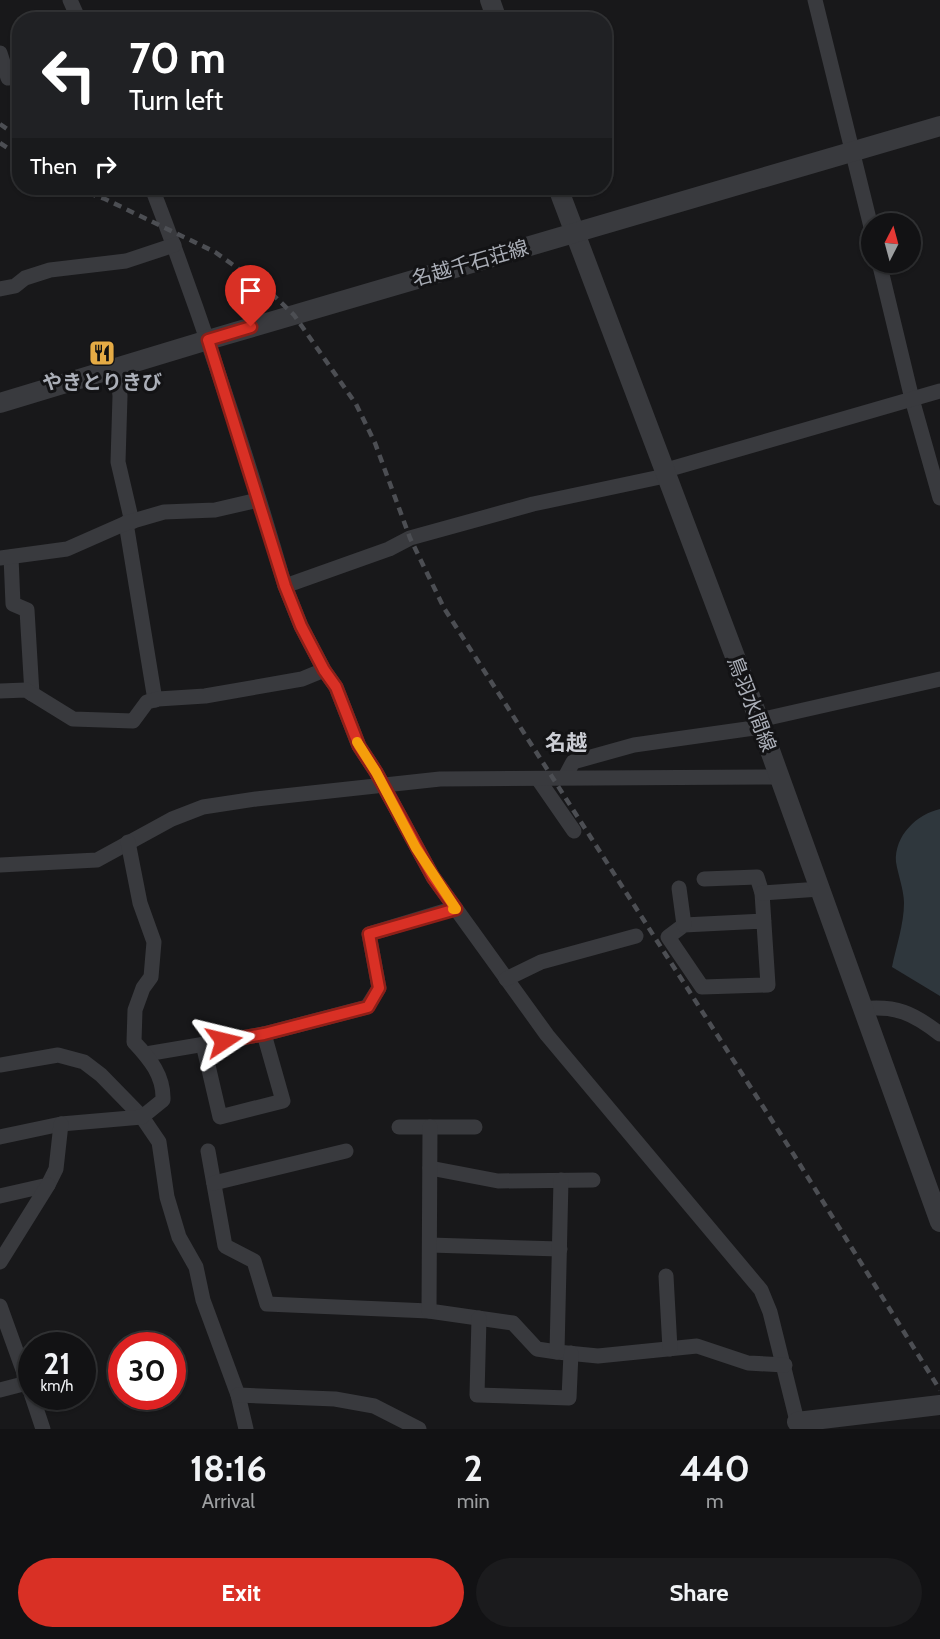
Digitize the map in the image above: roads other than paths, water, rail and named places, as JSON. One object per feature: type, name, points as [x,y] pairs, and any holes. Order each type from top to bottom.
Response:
[{"type":"street","points":[[815,0],[867,213]]},
{"type":"street","points":[[0,53],[8,78],[12,77]]},
{"type":"street","name":"名越千石荘線","points":[[0,403],[940,126]]},
{"type":"street","points":[[155,195],[208,340],[285,586],[301,626],[324,670],[336,687],[359,746],[428,868],[547,1035],[761,1290],[785,1365],[798,1425],[940,1405]]},
{"type":"street","name":"鳥羽水間線","points":[[560,195],[760,724],[861,1009],[940,1222]]},
{"type":"street","points":[[0,289],[15,286],[25,278],[50,270],[126,261],[174,245]]},
{"type":"street","points":[[882,273],[912,399],[940,498]]},
{"type":"street","points":[[117,368],[120,396],[118,462],[155,700]]},
{"type":"street","points":[[285,586],[389,549],[410,538],[532,504],[664,474],[940,391]]},
{"type":"street","points":[[32,694],[27,610],[13,604],[6,557],[67,549],[129,523],[164,512],[214,510],[258,500]]},
{"type":"street","points":[[0,691],[26,690],[73,719],[133,721],[147,702],[206,696],[291,681],[324,670]]},
{"type":"street","points":[[565,777],[573,762],[634,745],[760,724],[940,679]]},
{"type":"street","points":[[0,865],[97,860],[172,819],[203,807],[440,779],[779,777]]},
{"type":"street","points":[[538,779],[574,831]]},
{"type":"street","points":[[0,1137],[62,1124],[142,1117],[163,1100],[160,1077],[146,1054],[134,1042],[135,1010],[143,988],[152,977],[154,942],[140,903],[128,842]]},
{"type":"street","points":[[704,879],[757,877],[762,893],[764,921],[768,985],[702,987],[668,937],[684,925],[764,921]]},
{"type":"street","points":[[679,888],[684,925]]},
{"type":"street","points":[[762,893],[820,889]]},
{"type":"street","points":[[146,1054],[264,1034],[368,1007],[379,988],[369,934],[456,909]]},
{"type":"street","points":[[506,979],[541,962],[636,936]]},
{"type":"street","points":[[861,1009],[883,1006],[898,1009],[920,1019],[940,1034]]},
{"type":"street","points":[[203,1044],[220,1118],[283,1101],[264,1034]]},
{"type":"street","points":[[0,1065],[58,1055],[84,1062],[101,1075],[142,1117],[159,1142],[167,1197],[179,1237],[196,1267],[203,1300],[238,1395],[246,1429]]},
{"type":"street","points":[[0,1262],[56,1169],[62,1124]]},
{"type":"street","points":[[399,1127],[475,1127]]},
{"type":"street","points":[[429,1311],[430,1127]]},
{"type":"street","points":[[208,1151],[225,1246],[254,1261],[267,1304],[429,1311],[513,1323],[537,1349],[598,1356],[697,1346],[748,1363],[785,1365]]},
{"type":"street","points":[[214,1183],[346,1151]]},
{"type":"street","points":[[430,1168],[498,1180],[593,1180]]},
{"type":"street","points":[[479,1318],[477,1395],[568,1398],[560,1249],[561,1180]]},
{"type":"street","points":[[0,1196],[48,1185]]},
{"type":"street","points":[[430,1245],[560,1249]]},
{"type":"street","points":[[666,1276],[670,1349]]},
{"type":"street","points":[[0,1306],[18,1358]]},
{"type":"street","points":[[0,1390],[18,1391]]},
{"type":"street","points":[[238,1395],[335,1399],[374,1406],[419,1429]]},
{"type":"street","points":[[36,1410],[43,1429]]},
{"type":"railway","points":[[0,124],[12,132]]},
{"type":"railway","points":[[0,143],[12,151]]},
{"type":"railway","points":[[94,195],[215,252],[268,290],[294,315],[356,404],[375,443],[410,538],[444,608],[794,1155],[940,1390]]},
{"type":"place","name":"やきとりきび","points":[[102,353]]},
{"type":"district","name":"名越","points":[[566,742]]}]
